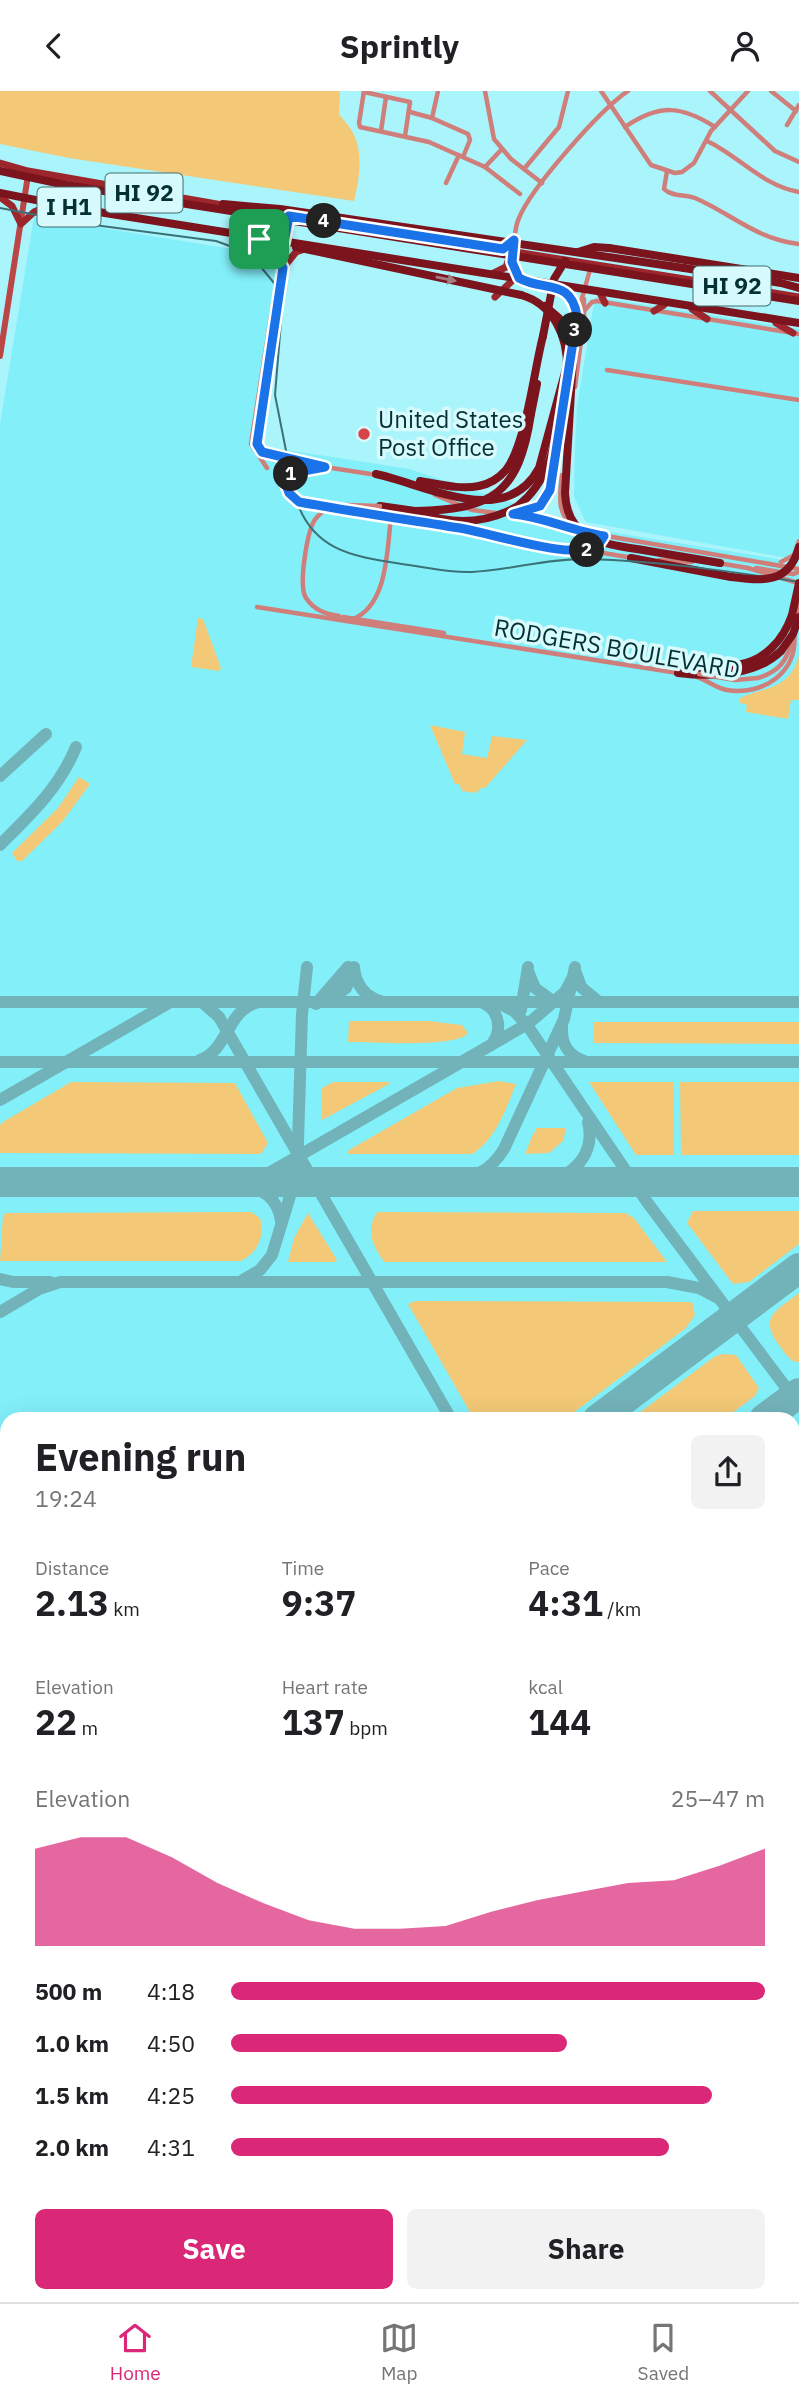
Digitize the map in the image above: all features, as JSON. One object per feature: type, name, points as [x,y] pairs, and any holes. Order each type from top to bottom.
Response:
[{"type":"highway","name":"I H1","points":[[0,171],[56,183],[797,297]]},
{"type":"highway","name":"I H1","points":[[0,195],[798,328]]},
{"type":"highway","points":[[162,199],[279,209],[765,280],[799,288]]},
{"type":"highway","points":[[138,218],[313,251],[521,295],[545,306],[559,318],[565,328],[573,358],[565,493],[569,514],[577,528],[589,537],[607,544],[720,563]]},
{"type":"highway","points":[[415,512],[447,511],[469,506],[499,491],[512,477],[526,446],[551,289],[559,267],[570,256],[594,247],[799,278]]},
{"type":"highway","points":[[765,280],[797,297]]},
{"type":"highway","points":[[380,506],[456,521],[477,521],[505,513],[525,500],[540,483],[550,462],[567,365],[563,338],[545,306]]},
{"type":"highway","points":[[376,474],[463,487],[486,484],[502,474],[511,462],[517,446],[543,336]]},
{"type":"highway","points":[[376,474],[481,501],[502,499],[523,489],[539,468],[567,365]]},
{"type":"highway","points":[[632,558],[759,580],[780,575],[792,565],[799,547]]},
{"type":"highway","points":[[699,674],[709,668],[748,663],[775,646],[789,623],[799,583]]},
{"type":"highway","points":[[678,673],[736,672],[769,661],[790,639],[799,616]]},
{"type":"main road","name":"HI 92","points":[[0,163],[28,171],[289,216],[797,297]]},
{"type":"main road","name":"HI 92","points":[[0,195],[48,206],[519,280],[798,328]]},
{"type":"main road","points":[[0,195],[12,206],[21,224],[36,211],[48,206]]},
{"type":"main road","points":[[259,239],[271,247],[283,268],[296,252],[310,248]]},
{"type":"main road","points":[[503,249],[514,240]]},
{"type":"main road","points":[[488,275],[506,267],[513,250]]},
{"type":"main road","points":[[495,297],[519,280],[514,269],[513,250]]},
{"type":"main road","points":[[348,253],[363,268]]},
{"type":"main road","points":[[508,287],[511,300]]},
{"type":"main road","points":[[559,288],[574,301],[577,316]]},
{"type":"main road","points":[[601,295],[605,303]]},
{"type":"main road","points":[[654,311],[664,305]]},
{"type":"main road","points":[[692,309],[706,319]]},
{"type":"street","points":[[432,118],[438,91]]},
{"type":"street","points":[[485,91],[494,139],[501,150],[542,183]]},
{"type":"street","points":[[524,169],[559,127],[568,91]]},
{"type":"street","points":[[601,91],[651,165],[667,171],[682,172],[694,163],[715,127],[747,91]]},
{"type":"street","points":[[513,250],[517,220],[542,183],[609,106],[628,91]]},
{"type":"street","points":[[710,91],[731,107],[775,151],[799,162]]},
{"type":"street","points":[[771,91],[796,111]]},
{"type":"street","points":[[405,136],[410,102],[364,92],[360,127],[429,142],[485,167],[520,194]]},
{"type":"street","points":[[381,131],[386,97]]},
{"type":"street","points":[[787,125],[799,105]]},
{"type":"street","points":[[625,127],[646,114],[673,110],[690,113],[715,127]]},
{"type":"street","points":[[410,112],[432,118],[470,137],[446,183]]},
{"type":"street","points":[[707,141],[721,147],[774,186],[799,192]]},
{"type":"street","points":[[485,167],[501,150]]},
{"type":"street","points":[[0,356],[28,171]]},
{"type":"street","points":[[667,171],[664,189],[668,193],[692,197],[764,237],[799,244]]},
{"type":"street","points":[[267,468],[252,448],[253,428],[282,288],[284,243],[289,216]]},
{"type":"street","points":[[513,514],[540,506],[550,493],[577,316],[591,264]]},
{"type":"street","points":[[577,531],[563,516],[559,500],[585,310],[584,293]]},
{"type":"street","points":[[585,310],[592,302],[605,303],[706,319],[798,328]]},
{"type":"street","points":[[271,336],[257,447],[262,452],[325,467],[376,474],[421,488],[472,510],[540,517],[577,531],[776,563],[799,570]]},
{"type":"street","points":[[607,370],[799,400]]},
{"type":"street","points":[[253,428],[259,432]]},
{"type":"street","points":[[325,467],[295,471],[287,481],[289,493],[299,502],[632,558],[720,563],[799,583]]},
{"type":"street","points":[[380,506],[337,505],[326,509],[314,521],[306,556],[303,589],[306,599],[322,613],[735,680],[758,678],[774,671],[785,661],[794,632]]},
{"type":"street","points":[[349,621],[360,616],[370,606],[382,580],[391,517]]},
{"type":"street","points":[[584,551],[597,547],[604,536]]},
{"type":"street","points":[[776,563],[792,556],[799,541]]},
{"type":"street","points":[[748,568],[765,568],[793,575],[799,570]]},
{"type":"street","name":"RODGERS BOULEVARD","points":[[257,607],[678,673],[729,690],[761,687],[780,677],[792,664],[799,603]]},
{"type":"shaded area","points":[[0,91],[340,91],[339,114],[352,130],[358,149],[359,176],[354,201],[69,158],[0,144]]},
{"type":"shaded area","points":[[34,217],[232,249],[255,250],[271,256],[277,266],[277,277],[289,280],[261,446],[409,469],[591,529],[778,559],[799,574],[799,1412],[0,1412],[0,424]]},
{"type":"shaded area","points":[[595,297],[799,329],[799,560],[586,522],[574,497],[575,449],[577,407]]},
{"type":"shaded area","points":[[198,618],[203,619],[221,668],[219,671],[191,667]]},
{"type":"shaded area","points":[[799,656],[799,700],[791,700],[788,719],[746,712],[747,705],[740,703],[740,698],[783,681],[795,667]]},
{"type":"shaded area","points":[[430,725],[465,732],[462,754],[487,758],[492,736],[527,740],[485,788],[476,793],[462,791],[459,784],[455,784]]},
{"type":"shaded area","points":[[79,777],[90,784],[62,822],[22,861],[17,861],[12,853],[58,808]]},
{"type":"shaded area","points":[[349,1021],[428,1021],[462,1025],[468,1033],[448,1041],[348,1042]]},
{"type":"shaded area","points":[[594,1022],[799,1022],[799,1044],[593,1043]]},
{"type":"shaded area","points":[[499,1081],[516,1084],[494,1132],[472,1154],[347,1154],[349,1150],[457,1088]]},
{"type":"shaded area","points":[[71,1082],[235,1083],[268,1143],[261,1154],[0,1153],[0,1125],[3,1122]]},
{"type":"shaded area","points":[[333,1082],[389,1084],[322,1120],[322,1088]]},
{"type":"shaded area","points":[[589,1082],[674,1082],[674,1155],[636,1155]]},
{"type":"shaded area","points":[[680,1082],[799,1082],[799,1155],[681,1155]]},
{"type":"shaded area","points":[[535,1128],[566,1128],[563,1141],[549,1153],[525,1154],[534,1132],[537,1132]]},
{"type":"shaded area","points":[[693,1211],[799,1211],[799,1244],[749,1282],[733,1284],[687,1223]]},
{"type":"shaded area","points":[[251,1212],[260,1218],[261,1237],[252,1253],[241,1261],[0,1261],[3,1215],[6,1213]]},
{"type":"shaded area","points":[[377,1212],[625,1213],[634,1218],[667,1262],[384,1262],[371,1232]]},
{"type":"shaded area","points":[[308,1213],[337,1260],[335,1262],[288,1262],[294,1238]]},
{"type":"shaded area","points":[[799,1293],[799,1362],[795,1362],[786,1355],[773,1335],[770,1321],[777,1310]]},
{"type":"shaded area","points":[[415,1301],[692,1302],[695,1315],[686,1328],[574,1412],[470,1412],[408,1304]]},
{"type":"shaded area","points":[[722,1354],[736,1355],[759,1388],[755,1396],[733,1412],[640,1412],[714,1357]]},
{"type":"taxiway","points":[[0,776],[46,734]]},
{"type":"taxiway","points":[[0,845],[53,788],[76,747]]},
{"type":"taxiway","points":[[243,1280],[260,1270],[272,1255],[297,1173],[302,1014],[307,967]]},
{"type":"taxiway","points":[[316,1004],[348,967]]},
{"type":"taxiway","points":[[329,1001],[346,988],[354,967]]},
{"type":"taxiway","points":[[521,1010],[528,967]]},
{"type":"taxiway","points":[[445,1182],[479,1173],[493,1164],[504,1149],[564,1019],[575,967]]},
{"type":"taxiway","points":[[354,968],[362,989],[380,1001]]},
{"type":"taxiway","points":[[575,970],[581,987],[599,1002]]},
{"type":"taxiway","points":[[528,971],[535,988],[553,1001]]},
{"type":"taxiway","points":[[234,1182],[254,1180],[269,1173],[529,1023],[565,992],[573,977]]},
{"type":"taxiway","points":[[0,1002],[799,1002]]},
{"type":"taxiway","points":[[481,1002],[492,1009],[497,1020],[497,1032],[492,1044]]},
{"type":"taxiway","points":[[203,1003],[219,1017],[447,1412]]},
{"type":"taxiway","points":[[200,1060],[216,1048],[239,1014],[256,1003]]},
{"type":"taxiway","points":[[0,1100],[167,1004]]},
{"type":"taxiway","points":[[500,1004],[514,1011],[527,1025],[647,1202],[799,1405]]},
{"type":"taxiway","points":[[562,1027],[567,1048],[574,1056],[584,1061]]},
{"type":"taxiway","points":[[0,1062],[799,1062]]},
{"type":"taxiway","points":[[542,1182],[563,1176],[579,1163],[588,1145],[588,1122]]},
{"type":"taxiway","points":[[242,1184],[268,1196],[277,1206],[281,1221]]},
{"type":"taxiway","points":[[0,1279],[13,1282],[50,1282]]},
{"type":"taxiway","points":[[0,1312],[39,1289],[60,1282],[667,1282],[699,1288],[718,1298]]},
{"type":"runway","points":[[0,1182],[799,1182]]},
{"type":"runway","points":[[607,1412],[799,1268]]},
{"type":"runway","points":[[773,1412],[799,1393]]},
{"type":"railway","points":[[0,208],[79,223],[216,241],[238,249],[256,261],[274,283],[282,310],[275,395],[295,496],[313,530],[339,549],[372,559],[456,572],[588,559],[694,567],[799,582]]},
{"type":"place","name":"United States Post Office","points":[[364,434]]},
{"type":"route","points":[[289,216],[503,249],[514,240],[512,262],[516,275],[523,281],[559,288],[565,292],[574,301],[577,316],[550,493],[540,506],[513,514],[540,517],[571,530],[604,536],[600,544],[584,551],[294,499],[286,485],[289,476],[295,471],[325,467],[309,461],[262,452],[257,447],[283,268],[271,247],[259,239],[284,243],[289,216]]}]
